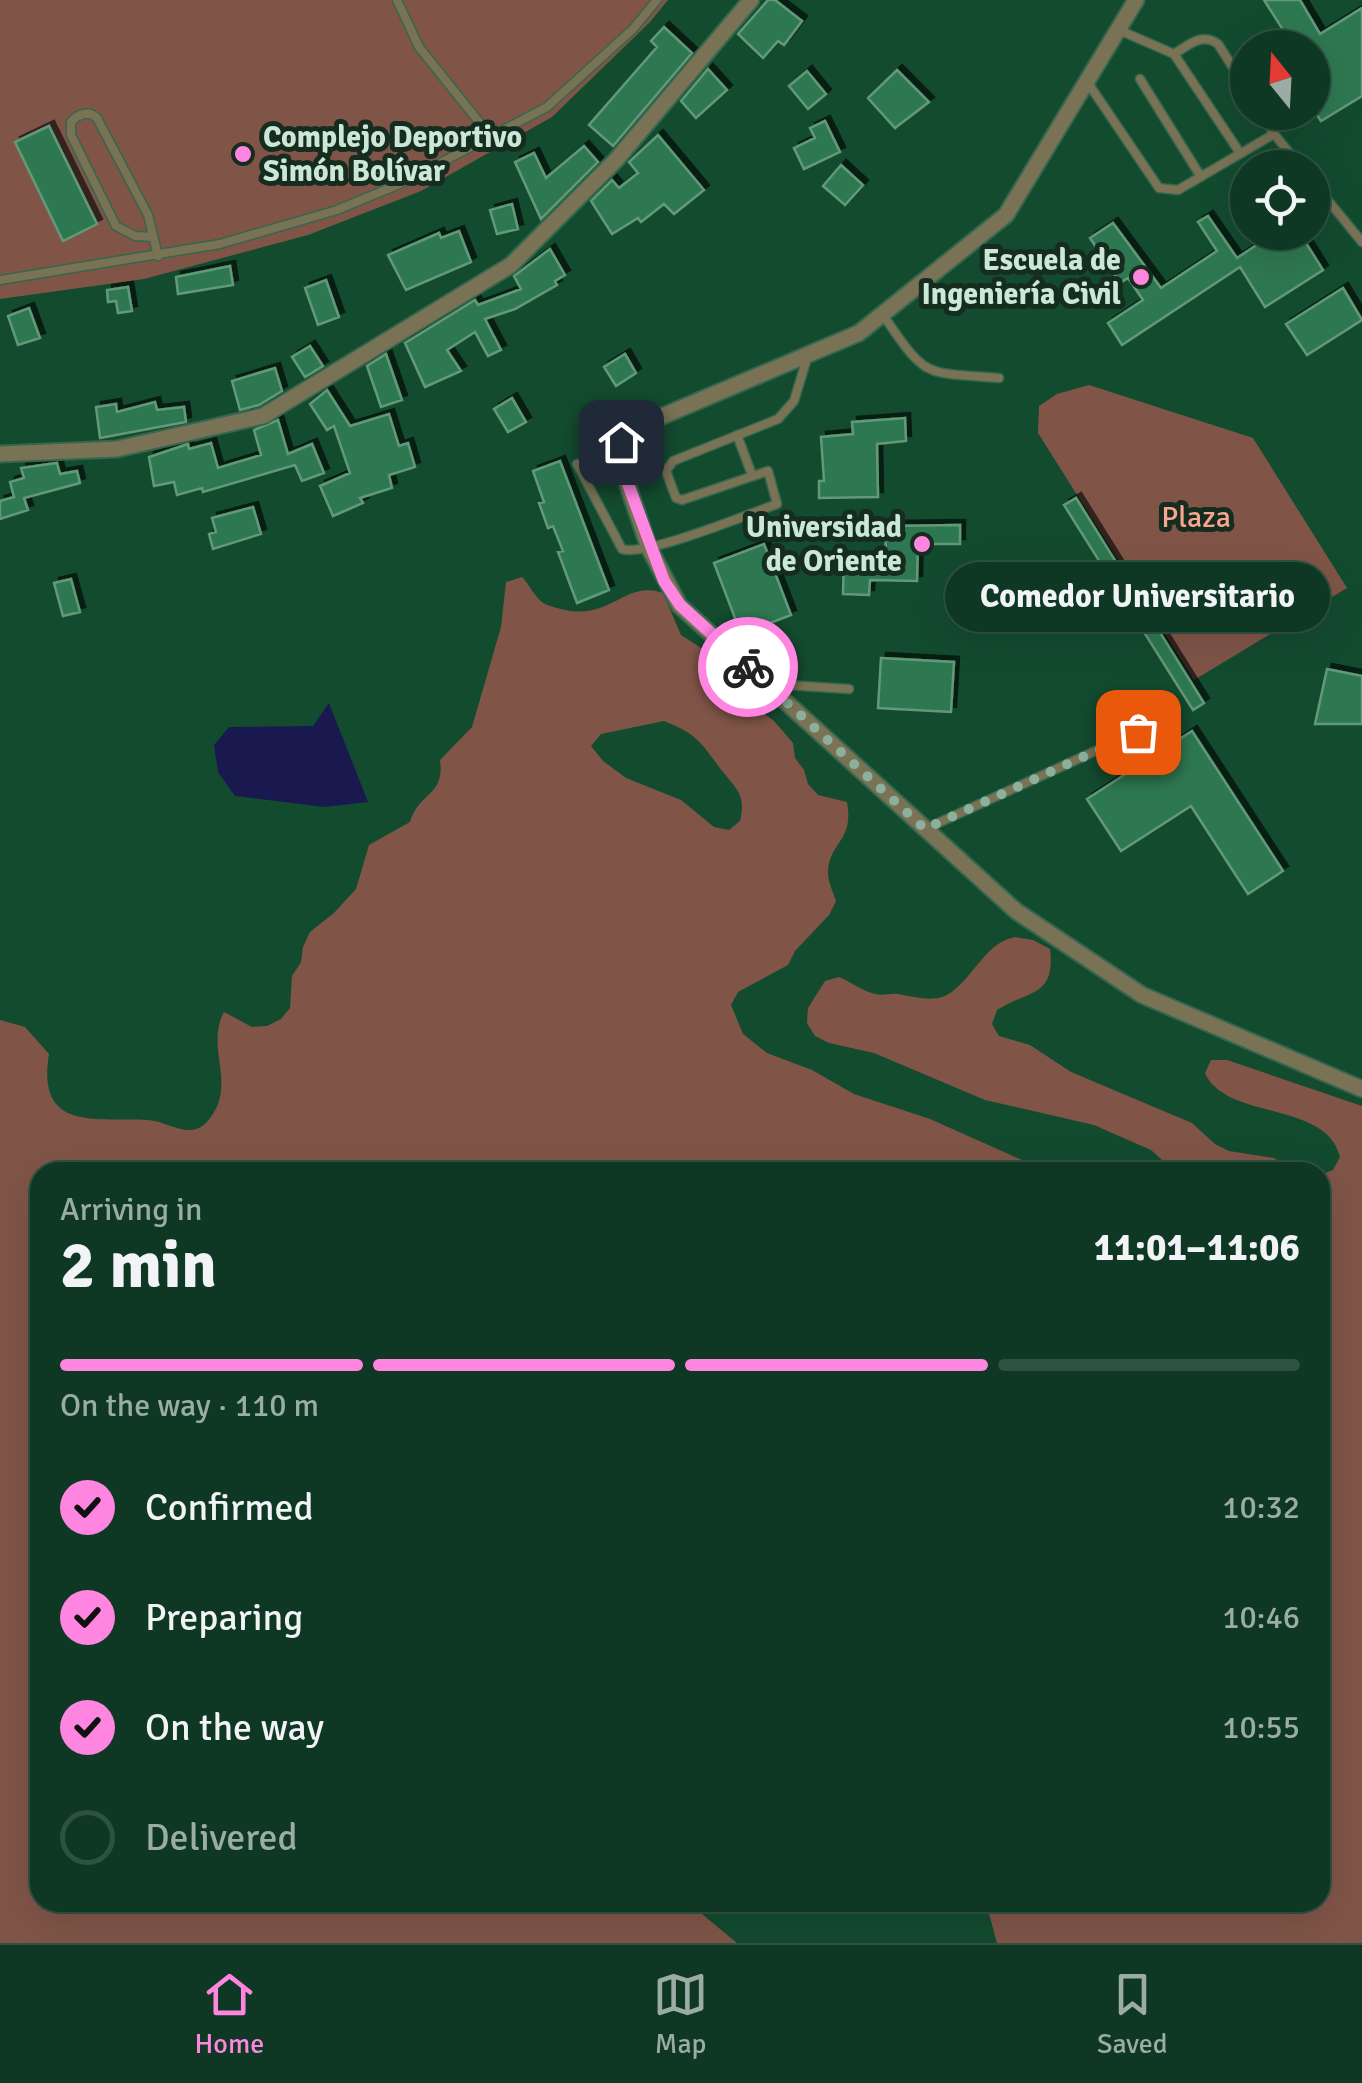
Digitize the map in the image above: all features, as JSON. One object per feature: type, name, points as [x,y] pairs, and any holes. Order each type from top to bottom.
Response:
[{"type":"street","points":[[0,454],[117,449],[263,416],[511,265],[616,160],[750,0]]},
{"type":"street","points":[[1136,0],[1006,215],[860,334],[632,430],[621,442],[618,457],[650,548],[680,605],[1016,911],[1142,994],[1362,1089]]},
{"type":"lane","points":[[397,0],[419,47],[491,137]]},
{"type":"lane","points":[[0,280],[220,244],[337,210],[402,183],[548,107],[633,30],[657,0]]},
{"type":"lane","points":[[1119,30],[1174,54],[1238,150]]},
{"type":"lane","points":[[1174,54],[1203,38],[1211,39],[1230,63]]},
{"type":"lane","points":[[1140,79],[1201,177]]},
{"type":"lane","points":[[1088,83],[1158,188],[1178,190],[1230,159]]},
{"type":"lane","points":[[152,237],[135,236],[116,226],[71,134],[70,122],[76,116],[88,114],[98,118],[148,215],[158,256]]},
{"type":"lane","points":[[1272,130],[1287,150]]},
{"type":"lane","points":[[1245,150],[1274,134]]},
{"type":"lane","points":[[1330,203],[1362,242]]},
{"type":"lane","points":[[883,314],[925,370],[999,378]]},
{"type":"lane","points":[[577,464],[622,548],[632,552],[778,504],[770,473],[765,471],[682,500],[676,498],[666,471],[673,461],[778,420],[794,402],[808,356]]},
{"type":"lane","points":[[738,435],[752,475]]},
{"type":"lane","points":[[766,683],[849,689]]},
{"type":"lane","points":[[925,829],[1138,732]]},
{"type":"green space","name":"Complejo Deportivo Simón Bolívar","points":[[0,0],[668,0],[552,117],[421,191],[308,235],[144,279],[0,299]]},
{"type":"green space","name":"Plaza","points":[[1089,385],[1253,438],[1347,588],[1194,680],[1038,433],[1039,406],[1057,394]]},
{"type":"green space","points":[[522,577],[544,603],[581,612],[638,592],[663,593],[681,635],[712,655],[737,693],[774,721],[793,743],[795,758],[808,784],[818,795],[847,802],[845,833],[828,870],[836,901],[788,965],[738,992],[731,1005],[743,1034],[767,1053],[812,1070],[854,1094],[930,1119],[1028,1162],[30,1162],[30,1912],[701,1912],[737,1943],[0,1943],[0,1020],[25,1027],[49,1054],[47,1079],[52,1097],[61,1109],[74,1116],[148,1120],[185,1130],[206,1123],[220,1095],[218,1040],[224,1012],[252,1027],[267,1026],[281,1019],[290,1008],[292,976],[301,962],[310,932],[356,889],[369,845],[410,822],[419,804],[439,781],[440,760],[472,727],[501,627],[506,582]],"holes":[[[664,721],[686,731],[739,794],[740,821],[729,830],[714,827],[681,800],[626,778],[591,746],[601,734]]]},
{"type":"green space","points":[[1008,939],[1033,940],[1050,949],[1051,965],[1049,976],[1037,990],[997,1010],[992,1024],[999,1036],[1030,1045],[1071,1072],[1192,1123],[1229,1151],[1280,1162],[1164,1162],[1151,1150],[1094,1125],[985,1100],[874,1053],[829,1043],[815,1036],[807,1023],[808,1008],[825,981],[839,977],[878,995],[933,999],[956,989],[996,945]]},
{"type":"green space","points":[[1211,1060],[1227,1060],[1362,1106],[1362,1943],[997,1943],[989,1912],[1330,1912],[1330,1171],[1340,1157],[1331,1139],[1316,1127],[1233,1098],[1216,1088],[1205,1073]]},
{"type":"shaded area","points":[[329,703],[368,802],[324,807],[235,796],[218,772],[214,745],[229,727],[313,726]]},
{"type":"building","points":[[768,0],[775,0],[802,21],[784,45],[778,41],[763,58],[738,34]]},
{"type":"building","points":[[1264,0],[1300,0],[1318,30],[1283,30]]},
{"type":"building","points":[[1362,8],[1362,96],[1330,116],[1330,30],[1326,30]]},
{"type":"building","points":[[664,27],[692,53],[613,146],[589,125],[657,47],[651,41]]},
{"type":"building","points":[[708,69],[727,90],[696,118],[681,101]]},
{"type":"building","points":[[897,70],[929,102],[895,128],[868,98]]},
{"type":"building","points":[[807,71],[826,94],[808,109],[789,86]]},
{"type":"building","points":[[825,121],[840,152],[804,169],[794,148],[815,138],[810,128]]},
{"type":"building","points":[[49,126],[97,224],[63,241],[15,142]]},
{"type":"building","points":[[658,135],[704,190],[674,214],[664,204],[641,222],[638,218],[612,234],[591,201],[612,180],[619,188],[638,173],[629,162]]},
{"type":"building","points":[[584,146],[598,162],[541,219],[515,162],[534,153],[546,178]]},
{"type":"building","points":[[841,165],[863,185],[845,205],[823,186]]},
{"type":"building","points":[[512,204],[518,229],[497,234],[490,210]]},
{"type":"building","points":[[1208,216],[1237,258],[1249,250],[1310,250],[1323,270],[1265,307],[1240,267],[1122,345],[1108,323],[1143,300],[1128,278],[1120,283],[1090,238],[1113,223],[1161,288],[1217,251],[1198,222]]},
{"type":"building","points":[[459,231],[471,262],[406,290],[388,255],[439,233],[441,238]]},
{"type":"building","points":[[550,249],[565,275],[555,281],[557,285],[515,309],[485,319],[501,350],[488,356],[475,332],[447,350],[461,371],[425,387],[405,343],[475,300],[478,305],[521,289],[514,276]]},
{"type":"building","points":[[230,266],[233,285],[178,294],[176,277]]},
{"type":"building","points":[[326,280],[339,317],[318,325],[305,288]]},
{"type":"building","points":[[128,287],[132,311],[118,313],[116,301],[108,302],[107,290]]},
{"type":"building","points":[[1343,288],[1362,320],[1307,355],[1286,324]]},
{"type":"building","points":[[29,308],[40,338],[18,345],[8,316]]},
{"type":"building","points":[[310,346],[323,366],[305,377],[292,357]]},
{"type":"building","points":[[386,354],[402,400],[381,407],[367,366]]},
{"type":"building","points":[[625,354],[636,373],[616,386],[604,367]]},
{"type":"building","points":[[275,368],[282,391],[259,405],[240,410],[232,381]]},
{"type":"building","points":[[327,390],[350,426],[389,414],[399,446],[408,443],[415,467],[389,475],[392,488],[360,498],[363,503],[333,516],[320,486],[350,473],[334,426],[327,430],[310,404]]},
{"type":"building","points":[[512,398],[526,422],[508,432],[494,409]]},
{"type":"building","points":[[155,402],[157,410],[184,407],[186,422],[100,438],[96,407],[116,404],[117,412]]},
{"type":"building","points":[[905,418],[906,441],[877,444],[878,497],[819,498],[819,481],[824,481],[821,437],[853,434],[852,422]]},
{"type":"building","points":[[278,420],[288,454],[312,444],[324,473],[302,481],[295,465],[203,492],[202,488],[177,495],[174,482],[154,486],[149,457],[188,444],[189,449],[211,443],[218,468],[261,455],[254,430]]},
{"type":"building","points":[[560,461],[609,590],[577,603],[558,552],[563,551],[553,526],[548,528],[539,503],[544,502],[533,471]]},
{"type":"building","points":[[57,463],[60,474],[77,471],[80,483],[24,498],[28,510],[0,519],[0,501],[14,497],[10,482],[24,478],[21,468]]},
{"type":"building","points":[[1076,498],[1204,703],[1193,710],[1064,505]]},
{"type":"building","points":[[253,507],[261,534],[213,549],[209,534],[216,532],[212,518]]},
{"type":"building","points":[[960,525],[960,544],[918,544],[917,581],[870,580],[869,595],[843,594],[844,557],[886,558],[885,526]]},
{"type":"building","points":[[764,544],[791,615],[741,634],[714,563]]},
{"type":"building","points":[[71,579],[80,612],[63,616],[54,583]]},
{"type":"building","points":[[881,658],[954,662],[951,712],[878,708]]},
{"type":"building","points":[[1327,669],[1362,676],[1362,724],[1315,724]]},
{"type":"building","points":[[1192,731],[1283,871],[1248,894],[1191,806],[1121,851],[1087,799]]},
{"type":"way so far","points":[[748,667],[925,829],[1138,732]]},
{"type":"place","name":"Complejo Deportivo Simón Bolívar","points":[[243,154]]},
{"type":"place","name":"Escuela de Ingeniería Civil","points":[[1141,277]]},
{"type":"place","name":"Universidad de Oriente","points":[[922,544]]},
{"type":"place","name":"Comedor Universitario","points":[[1138,732]]},
{"type":"route","points":[[621,442],[618,457],[664,581],[680,605],[748,667]]}]
